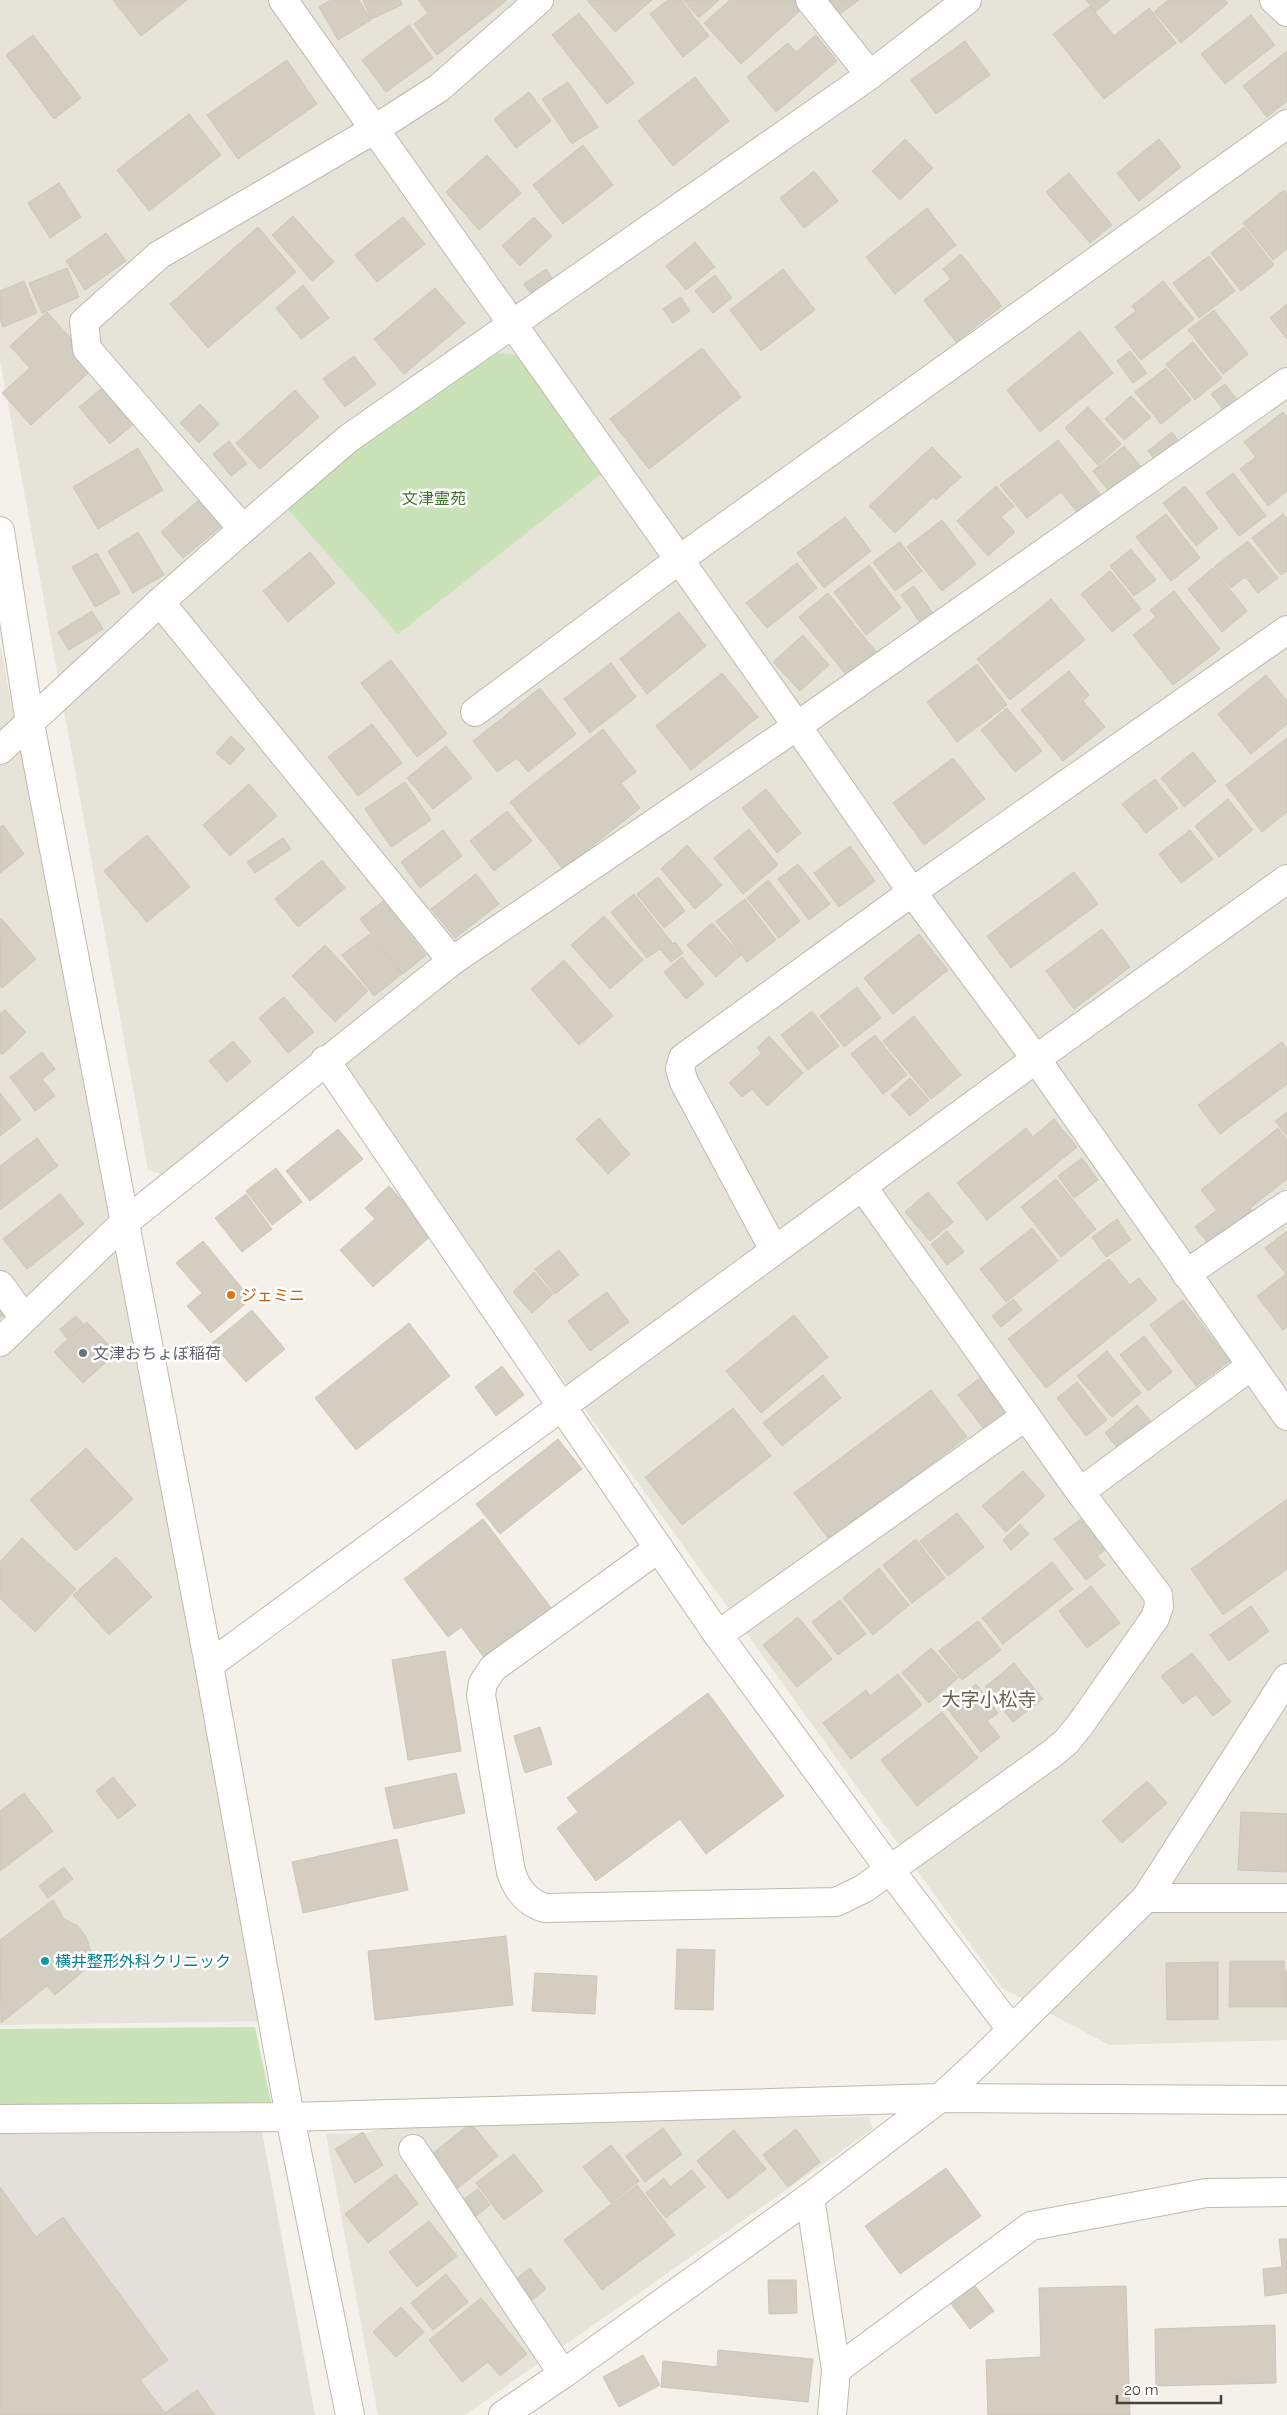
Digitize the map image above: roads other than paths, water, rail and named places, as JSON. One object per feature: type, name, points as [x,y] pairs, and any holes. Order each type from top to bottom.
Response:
[{"type":"street","points":[[283,0],[798,726],[912,892],[1036,1059],[1287,1416]]},
{"type":"street","points":[[810,0],[870,75]]},
{"type":"street","points":[[0,750],[160,602],[349,438],[870,75],[968,0]]},
{"type":"street","points":[[1274,0],[1287,12]]},
{"type":"street","points":[[243,529],[88,349],[84,322],[159,255],[375,129],[439,88],[533,2]]},
{"type":"street","points":[[475,712],[680,559],[1287,124]]},
{"type":"street","points":[[0,1342],[124,1223],[452,960],[798,726],[1287,382]]},
{"type":"street","points":[[0,531],[30,723],[209,1665],[290,2117],[350,2415]]},
{"type":"street","points":[[160,602],[452,960]]},
{"type":"street","points":[[774,1250],[684,1082],[680,1069],[683,1058],[912,892],[1287,630]]},
{"type":"street","points":[[209,1665],[1036,1059],[1287,880]]},
{"type":"street","points":[[325,1060],[718,1635],[890,1870],[1011,2029]]},
{"type":"street","points":[[659,1548],[493,1668],[483,1683],[481,1695],[511,1872],[515,1884],[534,1905],[546,1908],[836,1902],[849,1898],[1066,1742],[1155,1618],[1159,1606],[1158,1595],[1080,1492],[862,1186]]},
{"type":"street","points":[[1186,1274],[1287,1205]]},
{"type":"street","points":[[0,1285],[24,1318]]},
{"type":"street","points":[[1080,1492],[1251,1366]]},
{"type":"street","points":[[718,1635],[1026,1416]]},
{"type":"street","points":[[503,2415],[564,2374],[810,2197],[940,2098],[1146,1898],[1287,1678]]},
{"type":"street","points":[[1146,1898],[1287,1898]]},
{"type":"street","points":[[0,2119],[290,2117],[940,2098],[1287,2100]]},
{"type":"street","points":[[413,2148],[564,2374]]},
{"type":"street","points":[[836,2370],[1030,2226],[1206,2193],[1287,2192]]},
{"type":"street","points":[[810,2197],[836,2370],[832,2415]]},
{"type":"place","name":"ジェミニ","points":[[231,1295]]},
{"type":"place","name":"文津おちょぼ稲荷","points":[[83,1353]]},
{"type":"place","name":"横井整形外科クリニック","points":[[45,1961]]},
{"type":"district","name":"大字小松寺","points":[[989,1699]]},
{"type":"park label","name":"文津霊苑","points":[[434,498]]}]
